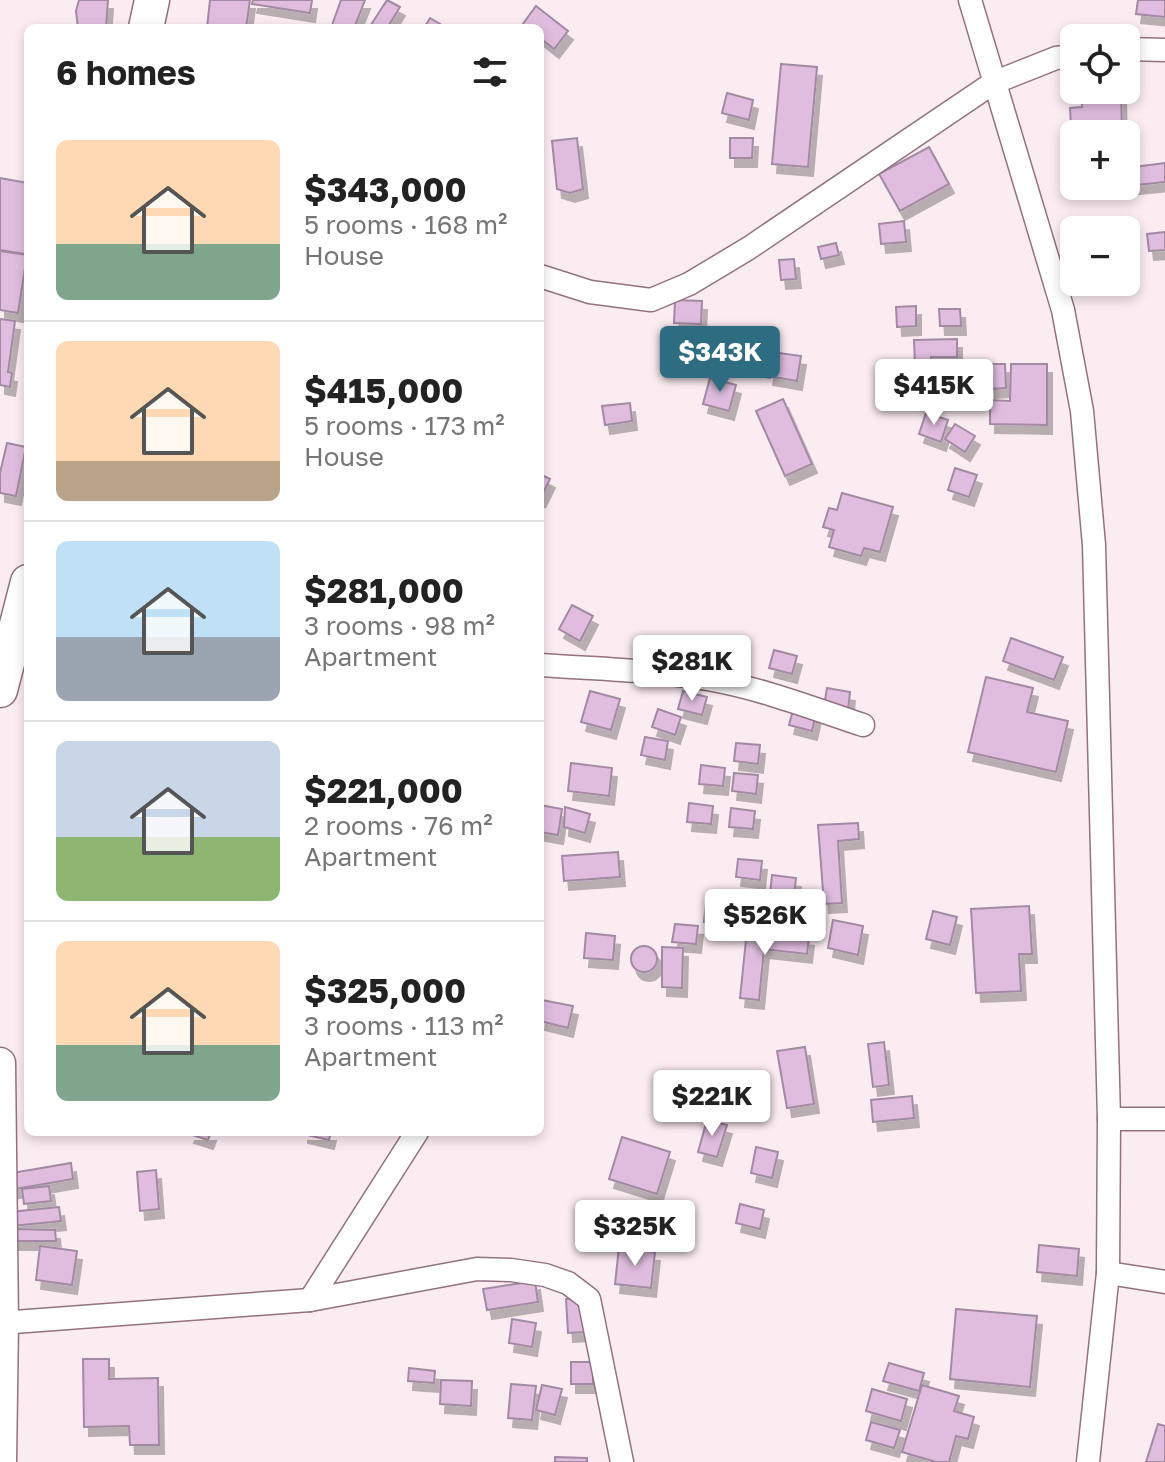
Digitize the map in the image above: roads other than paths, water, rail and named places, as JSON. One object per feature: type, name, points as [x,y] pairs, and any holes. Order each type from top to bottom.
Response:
[{"type":"main road","points":[[147,24],[152,0]]},
{"type":"main road","points":[[0,690],[24,597]]},
{"type":"street","points":[[970,0],[1063,310],[1082,411],[1094,545],[1109,1119],[1108,1273],[1088,1462]]},
{"type":"street","points":[[1140,49],[1165,50]]},
{"type":"street","points":[[544,277],[590,292],[651,300],[689,284],[749,248],[993,83],[1060,58]]},
{"type":"street","points":[[544,665],[645,671],[709,679],[863,725]]},
{"type":"street","points":[[0,1063],[1,1462]]},
{"type":"street","points":[[1109,1119],[1165,1119]]},
{"type":"street","points":[[310,1300],[414,1136]]},
{"type":"street","points":[[2,1323],[310,1300],[477,1269],[545,1275],[581,1290],[589,1299],[622,1462]]},
{"type":"street","points":[[1108,1273],[1165,1282]]}]
